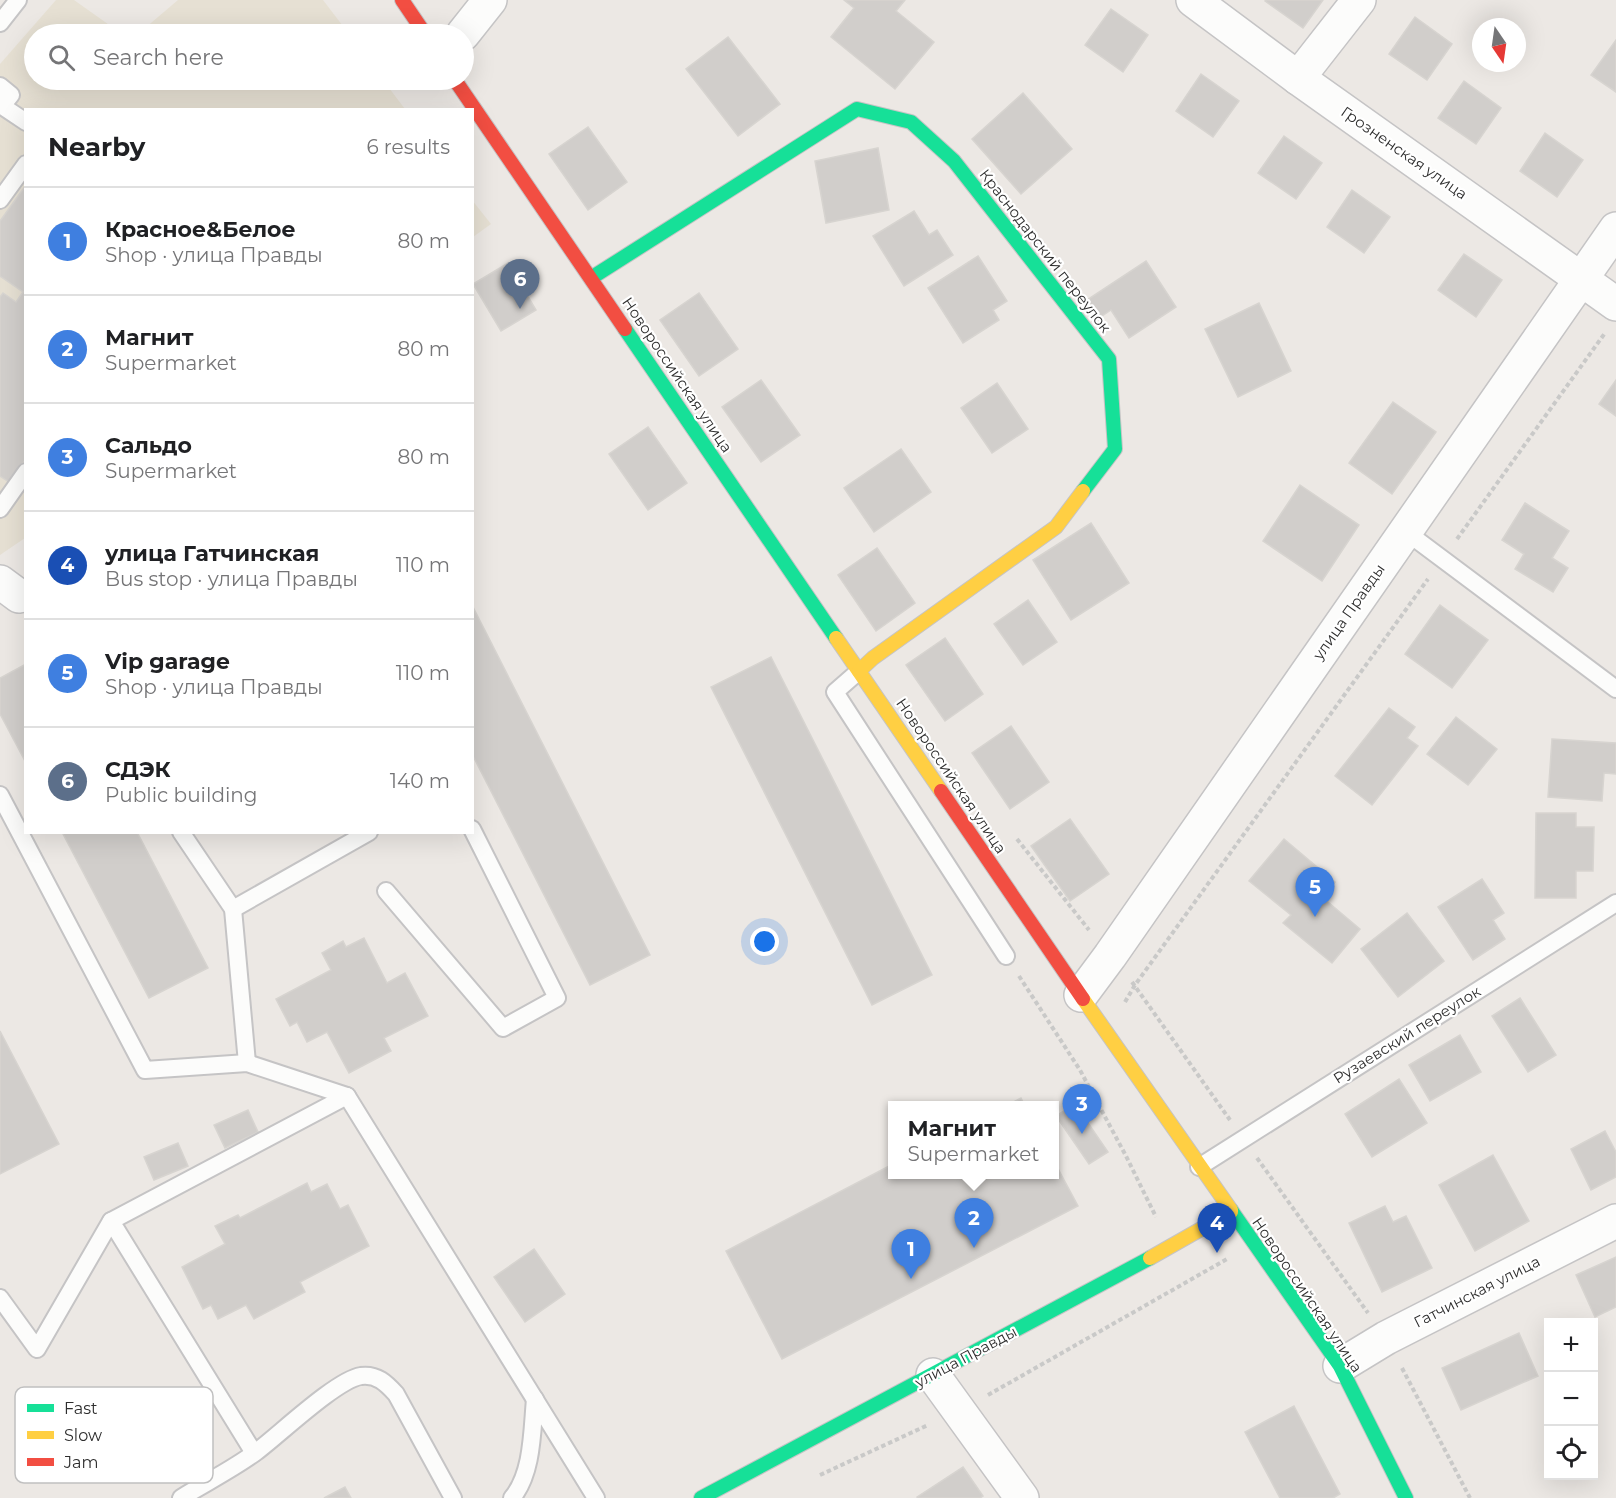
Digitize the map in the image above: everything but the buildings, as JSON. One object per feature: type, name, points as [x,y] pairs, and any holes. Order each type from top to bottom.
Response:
[{"type":"main road","points":[[402,0],[418,24]]},
{"type":"main road","name":"Новороссийская улица","points":[[462,90],[1107,1034],[1340,1366],[1406,1498]]},
{"type":"main road","name":"Краснодарский переулок","points":[[591,278],[857,109],[911,122],[954,160],[1109,359],[1114,449],[1056,526],[873,658],[859,671]]},
{"type":"main road","name":"улица Правды","points":[[700,1498],[1171,1247],[1231,1212]]},
{"type":"street","points":[[471,24],[490,0]]},
{"type":"street","name":"Грозненская улица","points":[[1193,0],[1298,78],[1580,279],[1612,316]]},
{"type":"street","points":[[1298,78],[1359,0]]},
{"type":"street","name":"улица Правды","points":[[1081,995],[1616,229]]},
{"type":"street","name":"Гатчинская улица","points":[[1340,1366],[1386,1338],[1616,1221]]},
{"type":"street","points":[[933,1375],[1022,1498]]},
{"type":"lane","points":[[0,23],[18,0]]},
{"type":"lane","points":[[0,86],[11,95],[2,106],[24,121]]},
{"type":"lane","points":[[0,200],[24,167]]},
{"type":"lane","points":[[0,509],[24,475]]},
{"type":"lane","points":[[1406,531],[1616,689]]},
{"type":"lane","points":[[859,671],[835,692],[1006,956]]},
{"type":"lane","points":[[0,795],[145,1070],[247,1064],[347,1096],[596,1498]]},
{"type":"lane","points":[[386,891],[503,1028],[557,998],[474,833]]},
{"type":"lane","points":[[182,834],[233,909],[247,1064]]},
{"type":"lane","points":[[233,909],[365,834]]},
{"type":"lane","name":"Рузаевский переулок","points":[[1199,1167],[1616,903]]},
{"type":"lane","points":[[0,1298],[37,1349],[111,1221],[347,1096]]},
{"type":"lane","points":[[111,1221],[254,1453]]},
{"type":"lane","points":[[213,1478],[254,1453],[339,1386],[360,1376],[374,1377],[384,1381],[396,1394],[453,1498]]},
{"type":"lane","points":[[512,1498],[530,1457],[535,1399]]},
{"type":"lane","points":[[181,1498],[205,1483]]},
{"type":"path","points":[[1456,540],[1612,316]]},
{"type":"path","points":[[1107,1034],[1135,985],[1428,579]]},
{"type":"path","points":[[1006,956],[1080,1070],[1171,1247]]},
{"type":"path","points":[[812,1479],[959,1411],[1254,1244]]},
{"type":"shaded area","points":[[56,0],[74,0],[108,24],[35,24]]},
{"type":"shaded area","points":[[178,0],[323,0],[341,24],[150,24]]},
{"type":"shaded area","points":[[24,37],[24,90],[391,90],[404,108],[24,108],[24,539],[0,555],[0,64]]},
{"type":"shaded area","points":[[474,203],[491,224],[474,236]]},
{"type":"traffic: fast","points":[[591,278],[857,109],[911,122],[954,161],[1109,359],[1115,449],[1083,491]]},
{"type":"traffic: fast","points":[[625,329],[836,638]]},
{"type":"traffic: fast","points":[[1231,1210],[1340,1366],[1406,1498]]},
{"type":"traffic: fast","points":[[701,1498],[1150,1258]]},
{"type":"traffic: slow","points":[[859,671],[873,658],[1056,527],[1083,491]]},
{"type":"traffic: slow","points":[[836,638],[941,791]]},
{"type":"traffic: slow","points":[[1083,999],[1231,1210]]},
{"type":"traffic: slow","points":[[1150,1258],[1231,1212]]},
{"type":"traffic: jam","points":[[402,0],[418,24]]},
{"type":"traffic: jam","points":[[462,90],[625,329]]},
{"type":"traffic: jam","points":[[941,791],[1083,999]]},
{"type":"place","name":"СДЭК","points":[[520,309]]},
{"type":"place","name":"Vip garage","points":[[1315,917]]},
{"type":"place","name":"Сальдо","points":[[1082,1134]]},
{"type":"place","name":"Магнит","points":[[974,1248]]},
{"type":"place","name":"улица Гатчинская","points":[[1217,1253]]},
{"type":"place","name":"Красное&Белое","points":[[911,1279]]}]
